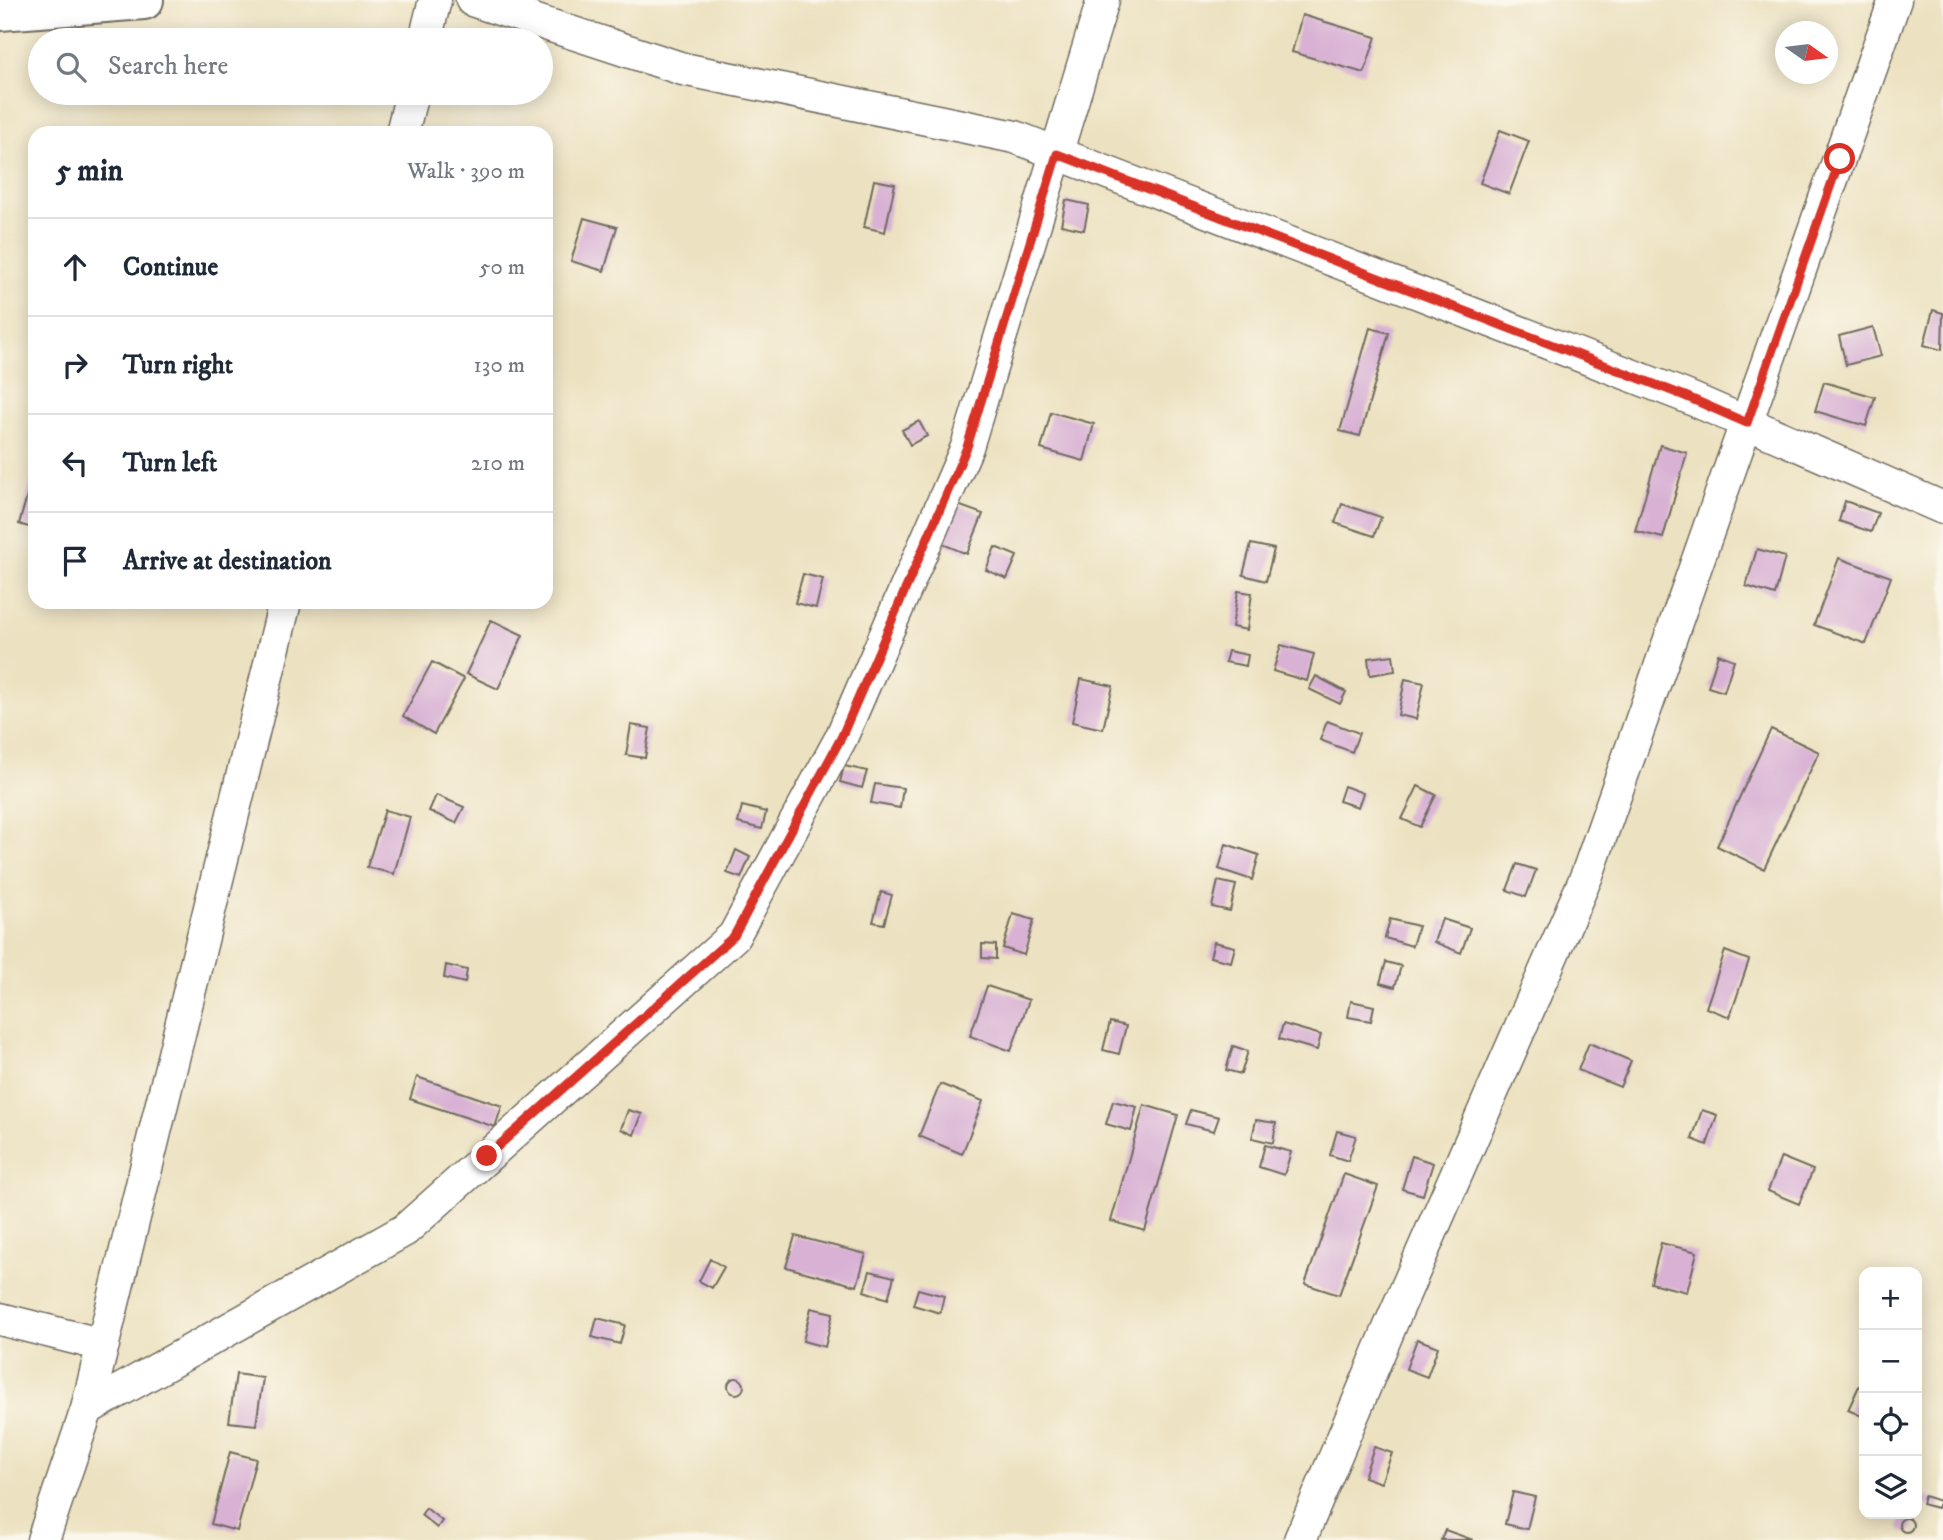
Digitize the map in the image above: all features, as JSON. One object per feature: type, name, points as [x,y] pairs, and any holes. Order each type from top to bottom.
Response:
[{"type":"street","points":[[0,11],[144,0]]},
{"type":"street","points":[[428,28],[435,0]]},
{"type":"street","points":[[472,0],[683,69],[1015,137],[1685,396],[1943,509]]},
{"type":"street","points":[[87,1409],[405,1230],[734,936],[841,738],[967,447],[1103,0]]},
{"type":"street","points":[[1306,1539],[1394,1317],[1587,875],[1895,0]]},
{"type":"street","points":[[404,126],[409,105]]},
{"type":"street","points":[[43,1540],[87,1409],[283,609]]},
{"type":"street","points":[[0,1319],[103,1345]]},
{"type":"building","points":[[1302,15],[1376,37],[1364,73],[1292,52]]},
{"type":"building","points":[[1500,130],[1529,141],[1509,194],[1480,183]]},
{"type":"building","points":[[874,180],[895,184],[885,232],[864,227]]},
{"type":"building","points":[[1066,200],[1089,205],[1084,230],[1061,225]]},
{"type":"building","points":[[584,218],[617,227],[604,271],[571,261]]},
{"type":"building","points":[[1933,310],[1943,313],[1942,350],[1924,345]]},
{"type":"building","points":[[1873,327],[1881,356],[1846,365],[1839,336]]},
{"type":"building","points":[[1370,328],[1389,333],[1360,436],[1340,431]]},
{"type":"building","points":[[1824,382],[1875,397],[1866,426],[1815,411]]},
{"type":"building","points":[[1051,412],[1094,424],[1084,461],[1041,449]]},
{"type":"building","points":[[919,421],[927,436],[910,445],[902,430]]},
{"type":"building","points":[[1660,445],[1687,453],[1663,538],[1635,531]]},
{"type":"building","points":[[28,493],[28,527],[19,524]]},
{"type":"building","points":[[1845,501],[1878,513],[1871,532],[1839,521]]},
{"type":"building","points":[[955,504],[983,514],[967,554],[940,543]]},
{"type":"building","points":[[1342,504],[1381,517],[1374,536],[1335,523]]},
{"type":"building","points":[[1251,544],[1274,549],[1266,581],[1243,575]]},
{"type":"building","points":[[995,547],[1017,556],[1007,579],[986,570]]},
{"type":"building","points":[[1757,549],[1785,557],[1775,595],[1746,586]]},
{"type":"building","points":[[1839,558],[1891,577],[1866,644],[1814,625]]},
{"type":"building","points":[[803,574],[823,579],[816,608],[795,603]]},
{"type":"building","points":[[1238,591],[1252,593],[1247,630],[1232,627]]},
{"type":"building","points":[[491,620],[523,635],[498,689],[466,674]]},
{"type":"building","points":[[1281,645],[1314,654],[1307,681],[1273,671]]},
{"type":"building","points":[[1228,651],[1248,655],[1246,666],[1225,662]]},
{"type":"building","points":[[1718,654],[1734,660],[1724,692],[1708,687]]},
{"type":"building","points":[[1393,655],[1395,671],[1370,675],[1368,658]]},
{"type":"building","points":[[432,662],[464,679],[434,734],[403,716]]},
{"type":"building","points":[[1316,676],[1346,692],[1340,704],[1309,689]]},
{"type":"building","points":[[1081,679],[1113,686],[1103,729],[1072,722]]},
{"type":"building","points":[[1405,679],[1424,683],[1416,719],[1398,715]]},
{"type":"building","points":[[1327,721],[1359,733],[1352,752],[1320,740]]},
{"type":"building","points":[[631,725],[650,728],[645,758],[626,755]]},
{"type":"building","points":[[1771,729],[1819,752],[1764,869],[1717,846]]},
{"type":"building","points":[[844,766],[867,771],[862,788],[840,782]]},
{"type":"building","points":[[875,784],[903,788],[900,808],[871,803]]},
{"type":"building","points":[[1344,786],[1363,793],[1358,807],[1339,801]]},
{"type":"building","points":[[1418,786],[1436,795],[1420,827],[1402,819]]},
{"type":"building","points":[[436,795],[464,807],[456,823],[429,811]]},
{"type":"building","points":[[742,806],[766,812],[762,829],[738,823]]},
{"type":"building","points":[[385,810],[410,817],[394,874],[367,867]]},
{"type":"building","points":[[1226,844],[1259,855],[1252,880],[1219,869]]},
{"type":"building","points":[[736,850],[750,857],[741,878],[727,873]]},
{"type":"building","points":[[1517,864],[1536,870],[1526,897],[1507,890]]},
{"type":"building","points":[[1218,881],[1236,885],[1230,911],[1212,907]]},
{"type":"building","points":[[881,892],[892,895],[884,924],[873,922]]},
{"type":"building","points":[[1013,914],[1034,920],[1024,955],[1003,948]]},
{"type":"building","points":[[1390,919],[1418,926],[1412,946],[1385,938]]},
{"type":"building","points":[[1442,919],[1470,928],[1461,953],[1434,942]]},
{"type":"building","points":[[1214,942],[1235,947],[1231,962],[1210,957]]},
{"type":"building","points":[[982,944],[996,945],[996,959],[982,958]]},
{"type":"building","points":[[1725,951],[1749,960],[1730,1017],[1706,1008]]},
{"type":"building","points":[[1386,962],[1401,966],[1395,987],[1380,983]]},
{"type":"building","points":[[446,965],[467,970],[465,983],[444,978]]},
{"type":"building","points":[[987,986],[1029,1000],[1011,1051],[970,1036]]},
{"type":"building","points":[[1351,1001],[1374,1006],[1371,1021],[1348,1017]]},
{"type":"building","points":[[1110,1022],[1126,1026],[1119,1054],[1103,1050]]},
{"type":"building","points":[[1283,1024],[1321,1035],[1317,1050],[1279,1039]]},
{"type":"building","points":[[1589,1043],[1631,1061],[1620,1087],[1578,1070]]},
{"type":"building","points":[[1233,1046],[1248,1051],[1241,1074],[1226,1070]]},
{"type":"building","points":[[417,1077],[502,1106],[495,1127],[410,1099]]},
{"type":"building","points":[[940,1084],[983,1101],[962,1154],[919,1136]]},
{"type":"building","points":[[1113,1101],[1137,1107],[1131,1131],[1106,1124]]},
{"type":"building","points":[[1144,1105],[1178,1115],[1145,1231],[1111,1221]]},
{"type":"building","points":[[628,1110],[642,1114],[634,1135],[621,1129]]},
{"type":"building","points":[[1191,1110],[1219,1117],[1214,1131],[1186,1124]]},
{"type":"building","points":[[1702,1110],[1717,1115],[1707,1145],[1692,1139]]},
{"type":"building","points":[[1256,1120],[1276,1123],[1273,1143],[1252,1138]]},
{"type":"building","points":[[1337,1131],[1356,1136],[1348,1161],[1330,1155]]},
{"type":"building","points":[[1265,1145],[1291,1152],[1284,1175],[1259,1167]]},
{"type":"building","points":[[1412,1156],[1433,1163],[1423,1195],[1402,1189]]},
{"type":"building","points":[[1781,1157],[1813,1170],[1799,1204],[1768,1191]]},
{"type":"building","points":[[1344,1174],[1378,1186],[1339,1295],[1305,1284]]},
{"type":"building","points":[[795,1236],[866,1254],[857,1286],[786,1267]]},
{"type":"building","points":[[1661,1243],[1697,1252],[1687,1292],[1651,1283]]},
{"type":"building","points":[[710,1259],[724,1267],[712,1288],[699,1281]]},
{"type":"building","points":[[870,1271],[894,1277],[888,1299],[864,1291]]},
{"type":"building","points":[[918,1289],[944,1296],[940,1313],[913,1305]]},
{"type":"building","points":[[811,1308],[833,1313],[825,1347],[803,1341]]},
{"type":"building","points":[[597,1318],[625,1325],[620,1344],[592,1337]]},
{"type":"building","points":[[1417,1339],[1438,1347],[1427,1377],[1406,1369]]},
{"type":"building","points":[[236,1374],[263,1378],[256,1425],[229,1422]]},
{"type":"building","points":[[736,1378],[744,1386],[736,1394],[728,1386]]},
{"type":"building","points":[[1859,1386],[1859,1415],[1848,1410]]},
{"type":"building","points":[[1374,1447],[1392,1453],[1381,1483],[1364,1477]]},
{"type":"building","points":[[230,1452],[256,1459],[237,1531],[211,1524]]},
{"type":"building","points":[[1513,1492],[1535,1497],[1527,1529],[1505,1524]]},
{"type":"building","points":[[1924,1496],[1940,1501],[1937,1508],[1922,1504]]},
{"type":"building","points":[[426,1508],[442,1521],[437,1528],[421,1515]]},
{"type":"building","points":[[1901,1520],[1911,1520],[1911,1530],[1901,1530]]},
{"type":"building","points":[[1445,1530],[1473,1540],[1441,1540]]},
{"type":"route","points":[[487,1156],[734,936],[841,738],[967,447],[1057,154],[1685,396],[1747,423],[1840,159]]}]
